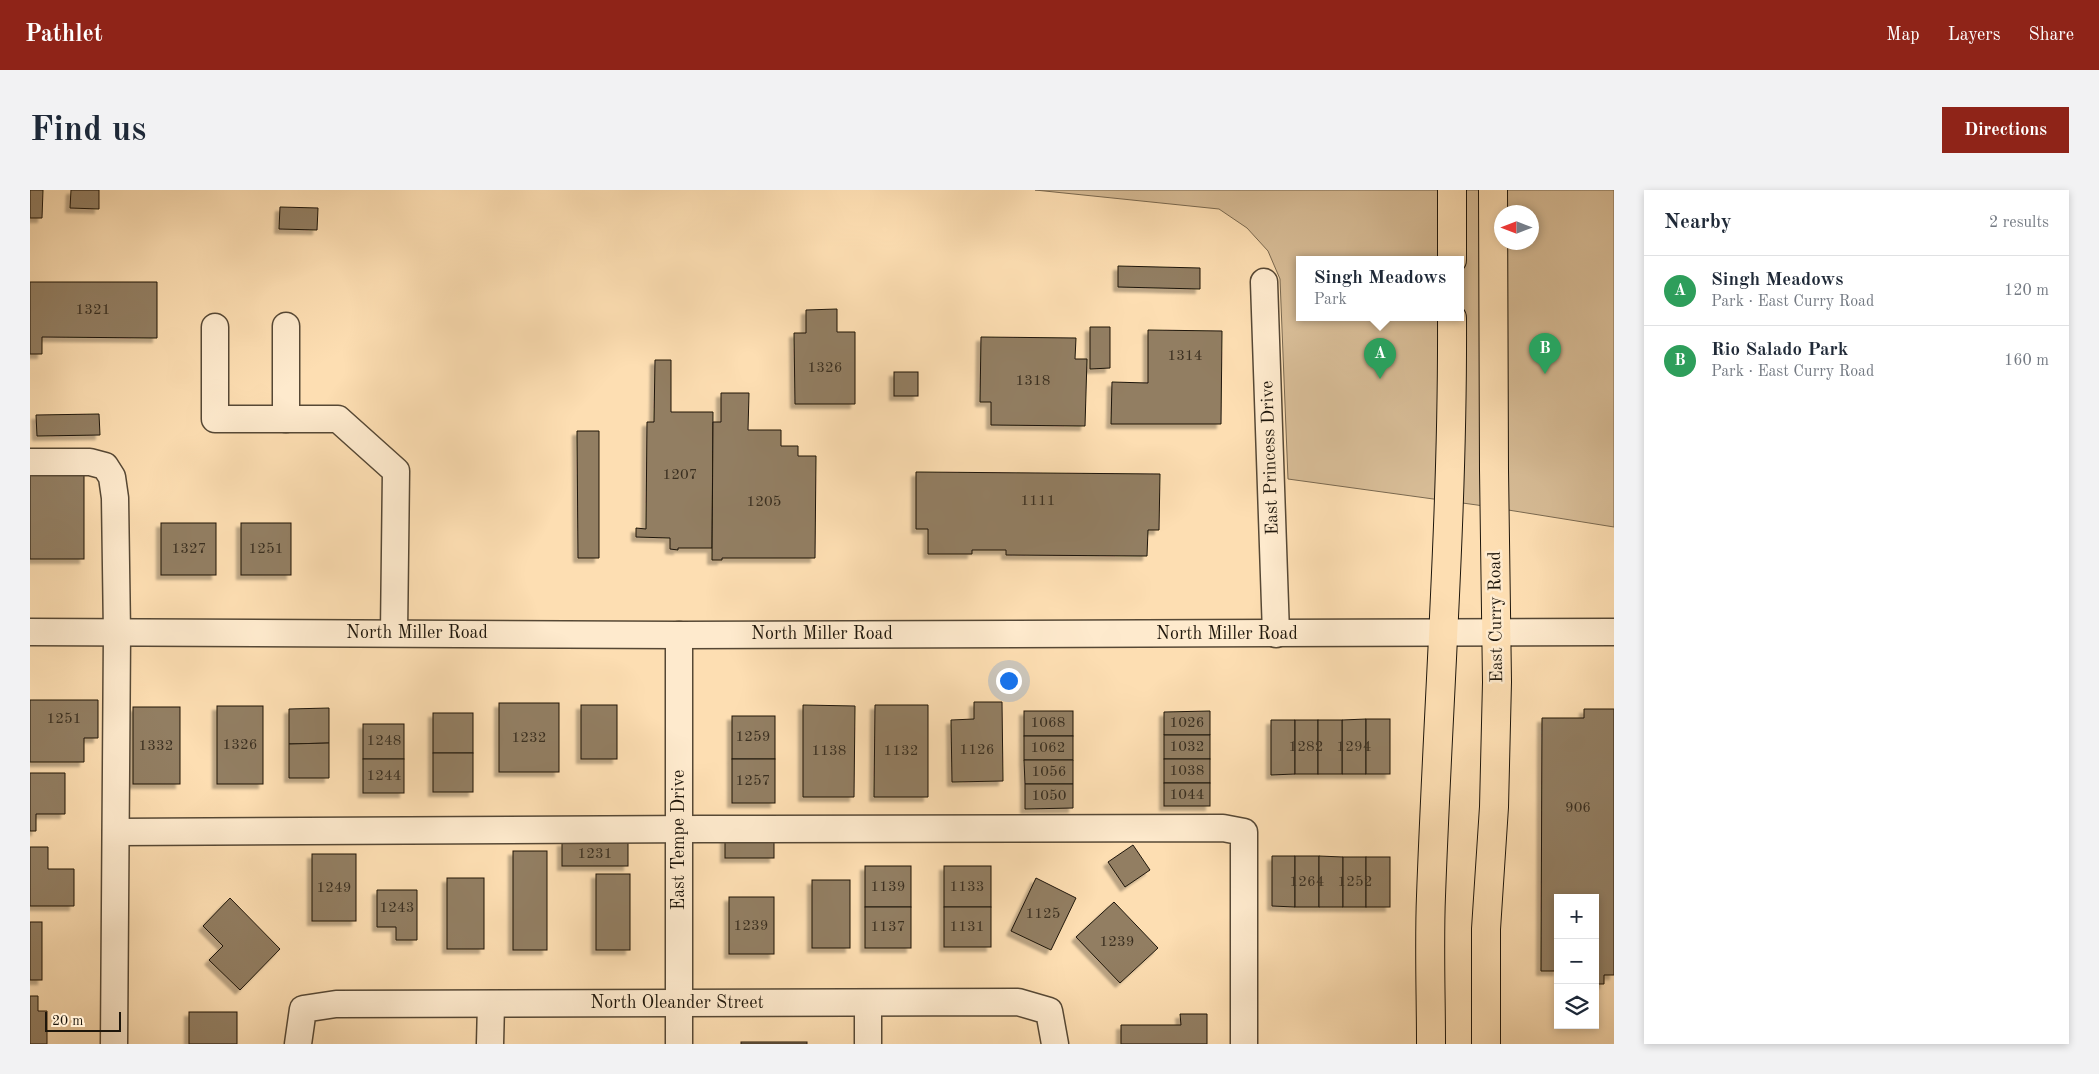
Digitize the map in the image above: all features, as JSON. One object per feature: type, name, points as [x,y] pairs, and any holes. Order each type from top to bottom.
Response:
[{"type":"main road","points":[[1452,190],[1452,256]]},
{"type":"main road","name":"East Curry Road","points":[[1486,1044],[1486,930],[1494,807],[1497,682],[1493,190]]},
{"type":"main road","points":[[1431,1044],[1431,898],[1445,632],[1452,418],[1452,321]]},
{"type":"street","name":"East Princess Drive","points":[[1264,282],[1276,634]]},
{"type":"street","points":[[286,326],[286,419]]},
{"type":"street","points":[[215,327],[215,419],[338,419],[396,471],[394,633]]},
{"type":"street","points":[[30,462],[90,462],[105,466],[112,477],[115,498],[117,632],[114,1044]]},
{"type":"street","name":"North Miller Road","points":[[30,632],[679,635],[1614,632]]},
{"type":"street","name":"East Tempe Drive","points":[[679,635],[679,1044]]},
{"type":"street","points":[[116,832],[1223,828],[1244,832],[1244,1044]]},
{"type":"street","points":[[868,1002],[868,1044]]},
{"type":"street","name":"North Oleander Street","points":[[298,1044],[304,1009],[336,1004],[1018,1002],[1049,1011],[1055,1044]]},
{"type":"street","points":[[490,1004],[490,1044]]},
{"type":"shaded area","points":[[1035,190],[1614,190],[1614,527],[1477,505],[1288,479],[1280,279],[1268,251],[1247,228],[1219,209]]},
{"type":"building","points":[[30,190],[43,190],[42,218],[30,218]]},
{"type":"building","points":[[71,190],[99,190],[99,209],[70,208]]},
{"type":"building","points":[[280,207],[318,208],[317,230],[279,229]]},
{"type":"building","points":[[1118,266],[1200,268],[1200,289],[1118,287]]},
{"type":"building","points":[[30,282],[157,282],[157,338],[42,337],[42,354],[30,354]]},
{"type":"building","points":[[837,309],[837,332],[855,332],[855,404],[795,404],[794,333],[806,333],[806,310]]},
{"type":"building","points":[[1090,327],[1110,327],[1110,368],[1090,369]]},
{"type":"building","points":[[1148,330],[1222,331],[1221,424],[1111,424],[1112,382],[1148,383]]},
{"type":"building","points":[[981,337],[1076,338],[1075,359],[1087,359],[1085,426],[991,425],[991,402],[980,402]]},
{"type":"building","points":[[655,360],[671,360],[671,412],[713,412],[712,548],[670,549],[670,538],[636,537],[636,528],[646,529],[647,422],[654,422]]},
{"type":"building","points":[[894,372],[918,372],[918,396],[894,396]]},
{"type":"building","points":[[721,393],[749,393],[748,430],[781,430],[781,446],[798,446],[798,456],[816,456],[815,558],[722,558],[722,560],[712,560],[713,422],[721,422]]},
{"type":"building","points":[[99,414],[100,435],[37,436],[36,415]]},
{"type":"building","points":[[577,431],[599,431],[599,558],[578,558]]},
{"type":"building","points":[[30,469],[84,469],[84,559],[30,559]]},
{"type":"building","points":[[916,472],[1160,474],[1159,530],[1148,530],[1147,556],[1006,555],[1006,550],[972,550],[972,554],[928,554],[928,529],[916,529]]},
{"type":"building","points":[[161,523],[216,523],[216,575],[161,575]]},
{"type":"building","points":[[241,523],[291,523],[291,575],[241,575]]},
{"type":"building","points":[[30,700],[98,700],[98,738],[84,738],[84,762],[30,762]]},
{"type":"building","points":[[974,702],[1002,702],[1003,781],[952,782],[951,720],[974,719]]},
{"type":"building","points":[[499,703],[559,703],[559,772],[499,772]]},
{"type":"building","points":[[581,705],[617,705],[617,759],[581,759]]},
{"type":"building","points":[[803,705],[855,706],[854,797],[803,797]]},
{"type":"building","points":[[875,705],[928,705],[928,797],[874,797]]},
{"type":"building","points":[[217,706],[263,706],[263,784],[217,784]]},
{"type":"building","points":[[133,707],[180,707],[180,784],[133,784]]},
{"type":"building","points":[[329,708],[329,743],[289,744],[289,709]]},
{"type":"building","points":[[1584,709],[1614,709],[1614,975],[1604,975],[1604,984],[1599,984],[1599,894],[1554,894],[1554,971],[1541,971],[1542,718],[1584,718]]},
{"type":"building","points":[[1024,711],[1073,711],[1073,736],[1024,736]]},
{"type":"building","points":[[1210,711],[1210,735],[1164,735],[1164,712]]},
{"type":"building","points":[[433,713],[473,713],[473,753],[433,753]]},
{"type":"building","points":[[732,716],[775,716],[775,759],[732,759]]},
{"type":"building","points":[[1366,719],[1366,774],[1342,774],[1342,720]]},
{"type":"building","points":[[1366,719],[1390,719],[1390,774],[1366,774]]},
{"type":"building","points":[[1271,720],[1295,720],[1295,774],[1271,775]]},
{"type":"building","points":[[1295,720],[1318,720],[1318,774],[1295,774]]},
{"type":"building","points":[[1318,720],[1342,720],[1342,774],[1318,774]]},
{"type":"building","points":[[363,724],[404,724],[404,759],[363,759]]},
{"type":"building","points":[[1164,735],[1210,735],[1210,759],[1164,759]]},
{"type":"building","points":[[1024,736],[1073,736],[1073,760],[1024,760]]},
{"type":"building","points":[[329,743],[329,778],[289,778],[289,744]]},
{"type":"building","points":[[433,753],[473,753],[473,792],[433,792]]},
{"type":"building","points":[[363,759],[404,759],[404,793],[363,793]]},
{"type":"building","points":[[732,759],[775,759],[775,803],[732,803]]},
{"type":"building","points":[[1164,759],[1210,759],[1210,783],[1164,783]]},
{"type":"building","points":[[1024,760],[1073,760],[1073,784],[1025,784]]},
{"type":"building","points":[[30,773],[65,773],[65,814],[36,814],[36,831],[30,831]]},
{"type":"building","points":[[1164,783],[1210,783],[1210,806],[1164,806]]},
{"type":"building","points":[[1025,784],[1073,784],[1073,808],[1025,809]]},
{"type":"building","points":[[725,836],[774,836],[774,858],[725,858]]},
{"type":"building","points":[[562,842],[628,842],[628,866],[562,866]]},
{"type":"building","points":[[1133,845],[1150,870],[1125,887],[1108,862]]},
{"type":"building","points":[[30,847],[48,847],[48,869],[74,869],[74,906],[30,906]]},
{"type":"building","points":[[513,851],[547,851],[547,950],[513,950]]},
{"type":"building","points":[[312,854],[356,854],[356,921],[312,921]]},
{"type":"building","points":[[1272,856],[1295,856],[1295,907],[1272,906]]},
{"type":"building","points":[[1295,856],[1319,856],[1319,907],[1295,907]]},
{"type":"building","points":[[1319,856],[1343,857],[1343,907],[1319,907]]},
{"type":"building","points":[[1343,857],[1366,857],[1366,907],[1343,907]]},
{"type":"building","points":[[1366,857],[1390,857],[1390,907],[1366,907]]},
{"type":"building","points":[[865,866],[911,866],[911,907],[865,907]]},
{"type":"building","points":[[944,866],[991,866],[991,907],[944,907]]},
{"type":"building","points":[[596,874],[630,874],[630,950],[596,950]]},
{"type":"building","points":[[447,878],[484,878],[484,949],[447,949]]},
{"type":"building","points":[[1036,878],[1076,898],[1051,950],[1011,931]]},
{"type":"building","points":[[812,880],[850,880],[850,948],[812,948]]},
{"type":"building","points":[[377,890],[417,890],[417,940],[396,940],[396,927],[377,927]]},
{"type":"building","points":[[729,897],[774,897],[774,954],[729,954]]},
{"type":"building","points":[[230,898],[280,949],[240,990],[209,960],[223,946],[203,926]]},
{"type":"building","points":[[1114,902],[1158,948],[1120,983],[1076,937]]},
{"type":"building","points":[[865,907],[911,907],[911,948],[865,948]]},
{"type":"building","points":[[944,907],[991,907],[991,947],[944,947]]},
{"type":"building","points":[[30,922],[42,922],[42,980],[30,980]]},
{"type":"building","points":[[30,996],[38,996],[38,1011],[47,1011],[47,1044],[30,1044]]},
{"type":"building","points":[[189,1012],[237,1012],[237,1044],[189,1044]]},
{"type":"building","points":[[1180,1014],[1207,1014],[1207,1044],[1121,1044],[1121,1025],[1181,1025]]},
{"type":"building","points":[[741,1042],[807,1042],[807,1044],[741,1044]]},
{"type":"place","name":"Rio Salado Park","points":[[1545,374]]},
{"type":"place","name":"Singh Meadows","points":[[1380,379]]}]
